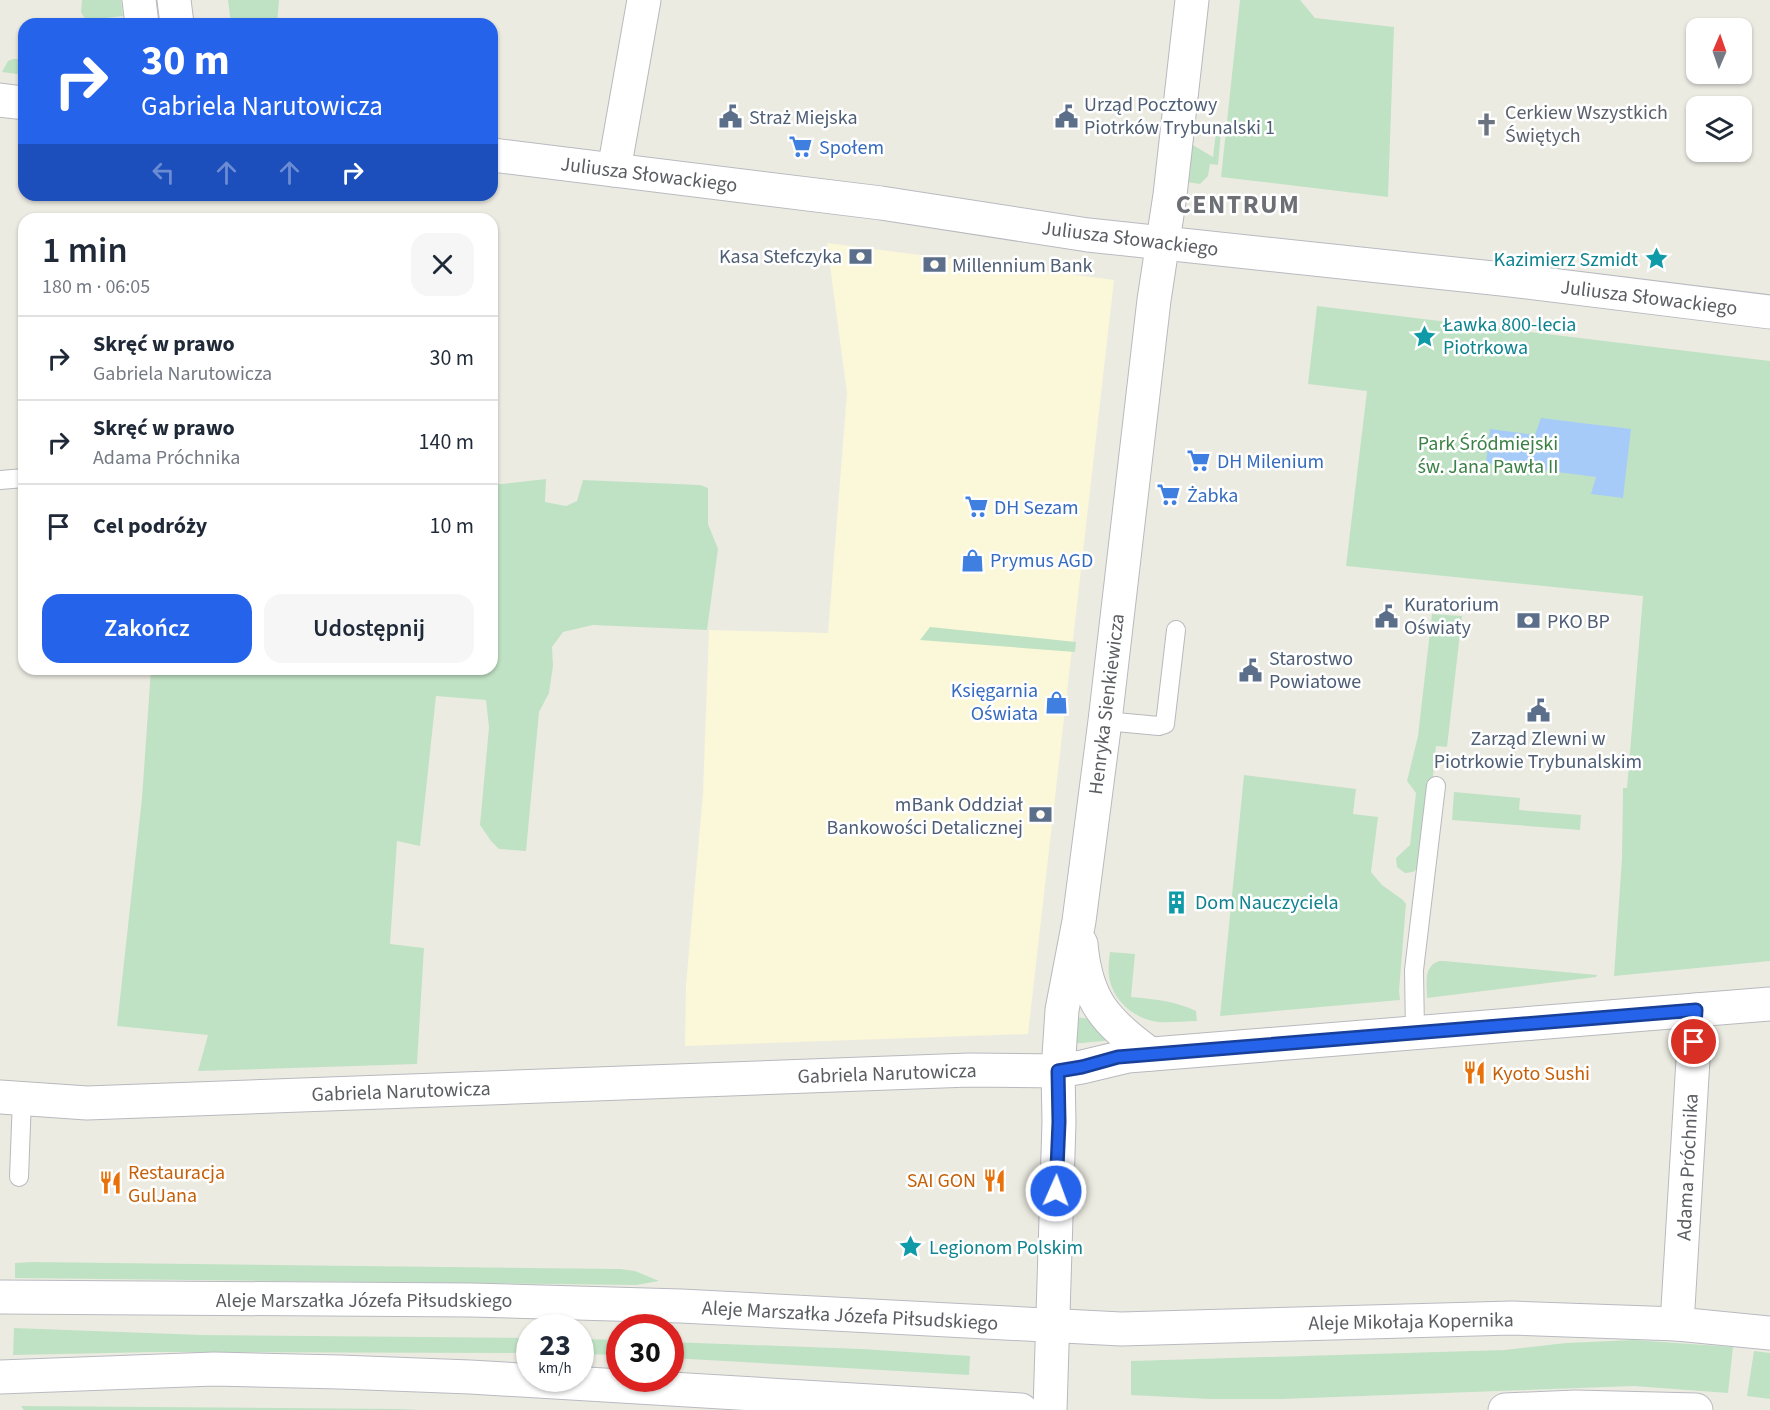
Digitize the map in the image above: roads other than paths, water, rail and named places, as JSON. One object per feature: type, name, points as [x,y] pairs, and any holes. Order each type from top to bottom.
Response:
[{"type":"street","points":[[139,0],[141,18]]},
{"type":"street","points":[[174,0],[176,18]]},
{"type":"street","points":[[614,170],[644,0]]},
{"type":"street","name":"Henryka Sienkiewicza","points":[[1050,1410],[1059,1122],[1058,1071],[1062,1010],[1079,921],[1105,721],[1152,311],[1163,244],[1192,0]]},
{"type":"street","points":[[0,100],[18,102]]},
{"type":"street","name":"Juliusza Słowackiego","points":[[498,156],[881,203],[1163,244],[1502,279],[1770,312]]},
{"type":"street","points":[[1079,921],[1086,971],[1095,1001],[1111,1022],[1150,1054]]},
{"type":"street","name":"Gabriela Narutowicza","points":[[11,1098],[87,1103],[969,1070],[1058,1071],[1118,1057],[1770,1004]]},
{"type":"street","name":"Adama Próchnika","points":[[1677,1324],[1696,1010]]},
{"type":"street","name":"Aleje Marszałka Józefa Piłsudskiego","points":[[0,1297],[494,1300],[692,1306],[1052,1326]]},
{"type":"street","name":"Aleje Mikołaja Kopernika","points":[[1052,1326],[1155,1329],[1512,1318],[1677,1324],[1770,1333]]},
{"type":"street","points":[[0,1377],[214,1369],[340,1372],[482,1378],[1021,1410]]},
{"type":"street","points":[[1505,1410],[1575,1407],[1684,1410]]},
{"type":"lane","points":[[0,480],[18,478]]},
{"type":"lane","points":[[1105,721],[1160,726],[1165,724],[1176,630]]},
{"type":"lane","points":[[1415,1032],[1414,970],[1436,786]]},
{"type":"lane","points":[[11,1098],[20,1177]]},
{"type":"water","points":[[1541,418],[1631,429],[1623,498],[1591,494],[1596,477],[1486,463],[1490,429],[1535,435]]},
{"type":"place","name":"Urząd Pocztowy Piotrków Trybunalski 1","points":[[1066,116]]},
{"type":"place","name":"Straż Miejska","points":[[731,117]]},
{"type":"place","name":"Cerkiew Wszystkich Świętych","points":[[1487,124]]},
{"type":"place","name":"Społem","points":[[801,147]]},
{"type":"place","name":"Kasa Stefczyka","points":[[860,256]]},
{"type":"place","name":"Kazimierz Szmidt","points":[[1656,259]]},
{"type":"place","name":"Millennium Bank","points":[[934,265]]},
{"type":"place","name":"Ławka 800-lecia Piotrkowa","points":[[1425,336]]},
{"type":"place","name":"DH Milenium","points":[[1199,461]]},
{"type":"place","name":"Żabka","points":[[1169,495]]},
{"type":"place","name":"DH Sezam","points":[[976,507]]},
{"type":"place","name":"Prymus AGD","points":[[972,560]]},
{"type":"place","name":"Kuratorium Oświaty","points":[[1386,616]]},
{"type":"place","name":"PKO BP","points":[[1529,621]]},
{"type":"place","name":"Starostwo Powiatowe","points":[[1251,670]]},
{"type":"place","name":"Księgarnia Oświata","points":[[1056,702]]},
{"type":"place","name":"Zarząd Zlewni w Piotrkowie Trybunalskim","points":[[1538,710]]},
{"type":"place","name":"mBank Oddział Bankowości Detalicznej","points":[[1041,815]]},
{"type":"place","name":"Dom Nauczyciela","points":[[1177,902]]},
{"type":"place","name":"Kyoto Sushi","points":[[1474,1073]]},
{"type":"place","name":"SAI GON","points":[[994,1180]]},
{"type":"place","name":"Restauracja GulJana","points":[[110,1183]]},
{"type":"place","name":"Legionom Polskim","points":[[911,1247]]},
{"type":"district","name":"CENTRUM","points":[[1238,204]]},
{"type":"park label","name":"Park Śródmiejski św. Jana Pawła II","points":[[1488,454]]}]
